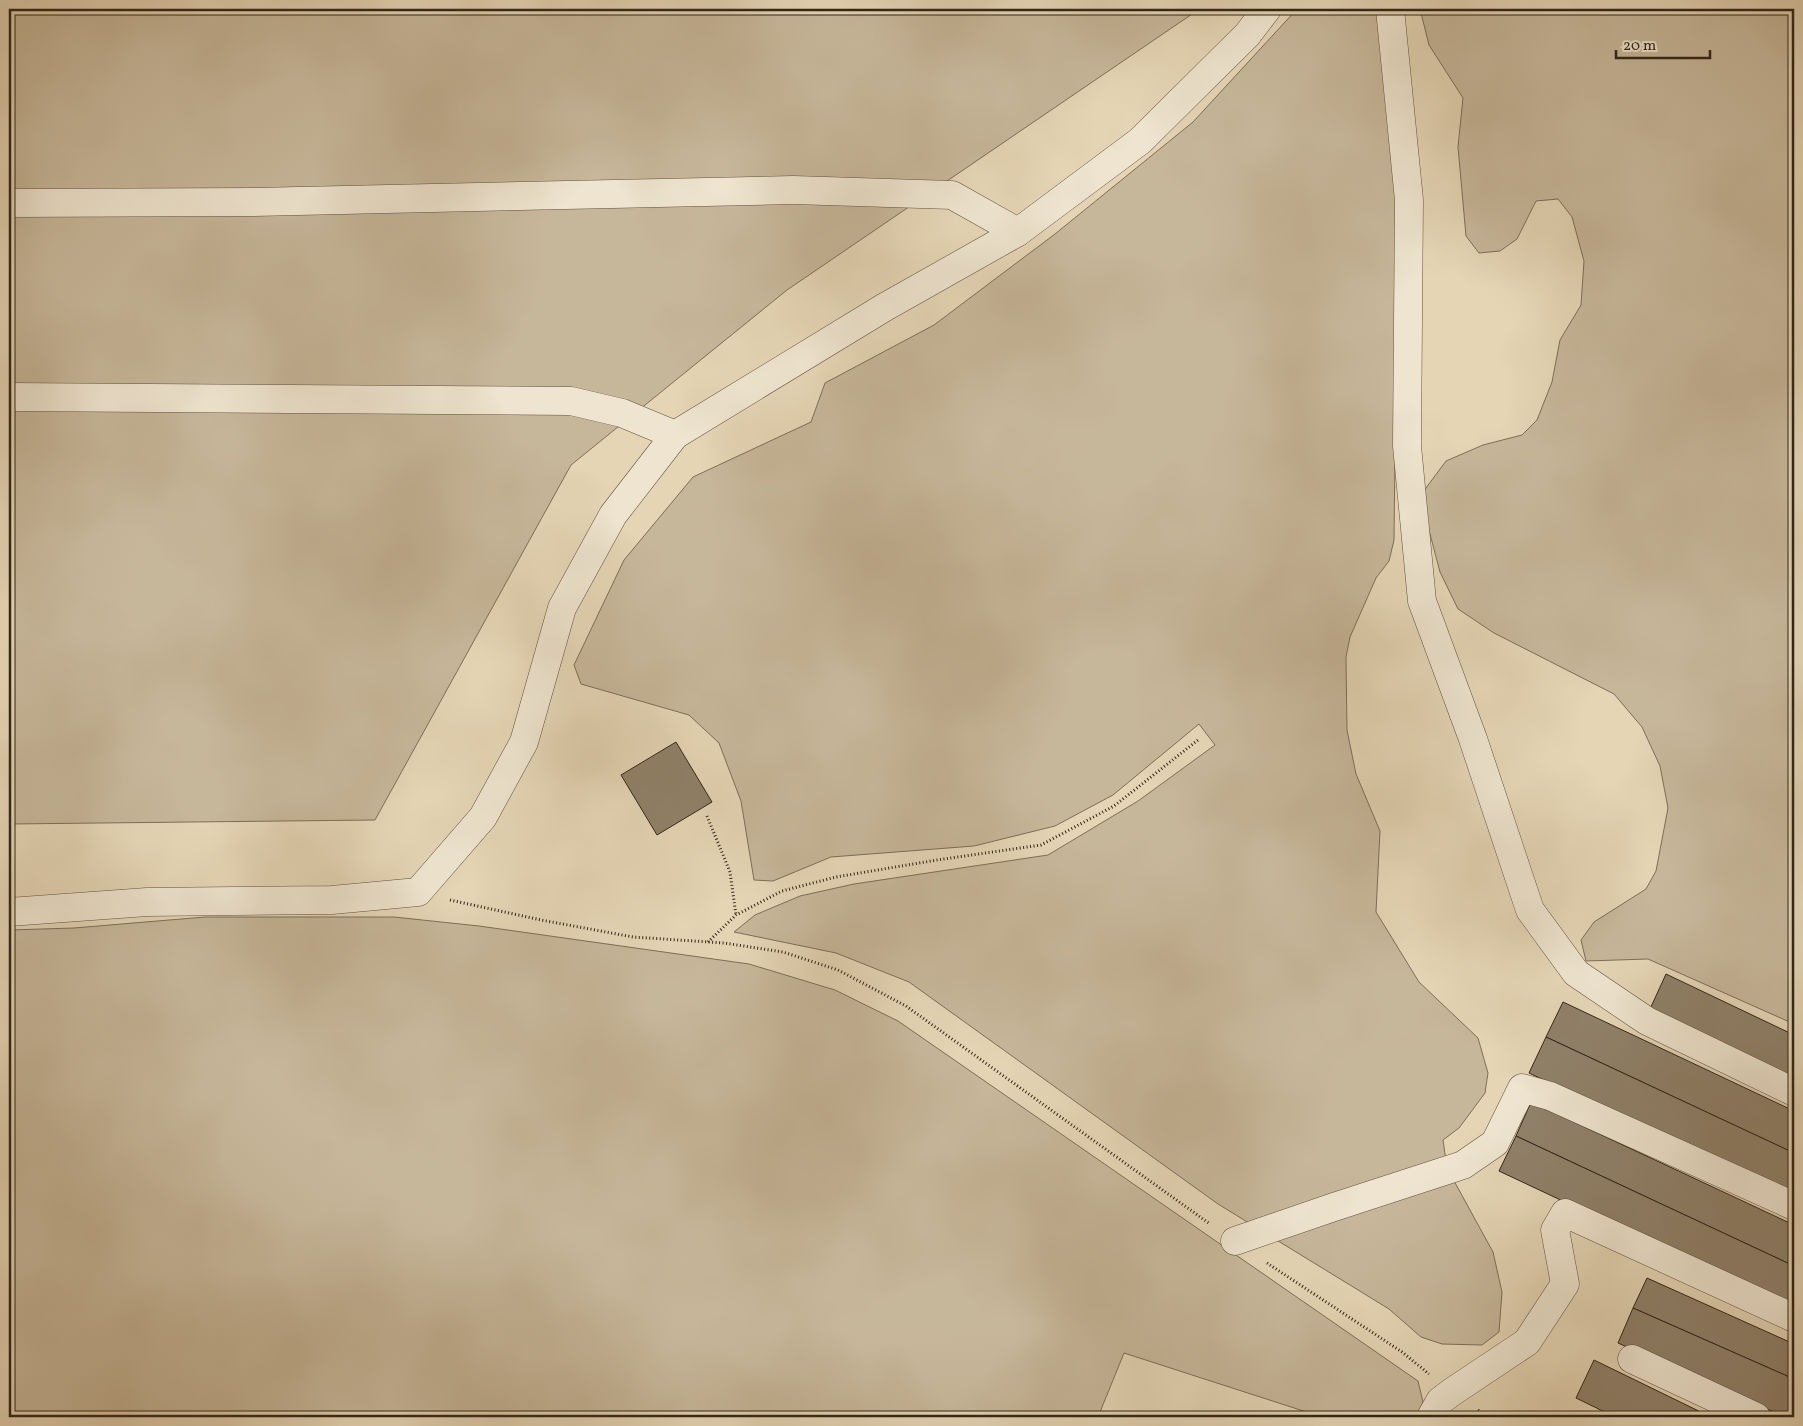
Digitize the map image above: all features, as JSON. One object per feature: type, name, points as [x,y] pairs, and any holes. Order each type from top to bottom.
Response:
[{"type":"street","points":[[9,912],[148,902],[332,900],[418,892],[483,817],[524,742],[562,608],[613,515],[675,435],[885,307],[1018,232],[1140,141],[1247,34],[1267,9]]},
{"type":"street","points":[[1390,9],[1409,200],[1407,446],[1422,601],[1473,739],[1530,910],[1576,973],[1647,1021],[1794,1092]]},
{"type":"street","points":[[9,203],[254,202],[803,190],[952,195],[1018,232]]},
{"type":"street","points":[[9,397],[572,401],[622,413],[675,435]]},
{"type":"street","points":[[1235,1241],[1463,1165],[1495,1143],[1522,1088],[1550,1096],[1794,1206]]},
{"type":"street","points":[[1431,1417],[1440,1401],[1527,1342],[1565,1284],[1555,1230],[1565,1213],[1794,1318]]},
{"type":"street","points":[[1632,1359],[1756,1417]]},
{"type":"path","points":[[708,942],[736,915],[782,891],[836,877],[1041,845],[1114,806],[1198,740]]},
{"type":"path","points":[[707,816],[730,872],[736,915]]},
{"type":"path","points":[[418,892],[541,920],[633,937],[708,942],[783,952],[838,970],[906,1006],[1235,1241],[1402,1352],[1452,1392],[1488,1417]]},
{"type":"shaded area","points":[[9,9],[1198,10],[787,290],[571,465],[375,820],[9,824]]},
{"type":"shaded area","points":[[1297,9],[1376,9],[1398,189],[1394,540],[1389,561],[1376,578],[1350,637],[1346,657],[1347,730],[1356,774],[1380,831],[1376,912],[1419,982],[1478,1038],[1488,1073],[1485,1093],[1459,1128],[1443,1140],[1446,1161],[1453,1179],[1493,1252],[1502,1292],[1499,1332],[1482,1345],[1442,1344],[1421,1337],[1389,1309],[1218,1204],[909,982],[836,953],[734,932],[755,915],[800,896],[854,884],[1048,855],[1138,801],[1215,745],[1199,724],[1113,795],[1055,826],[974,846],[831,857],[773,881],[754,880],[741,801],[719,743],[689,715],[581,684],[574,665],[624,560],[693,477],[811,422],[825,383],[934,325],[1055,234],[1193,122]]},
{"type":"shaded area","points":[[1420,9],[1794,9],[1794,1024],[1648,959],[1586,961],[1581,940],[1594,922],[1646,889],[1656,871],[1668,808],[1660,766],[1642,727],[1614,694],[1494,633],[1458,609],[1440,572],[1420,496],[1446,461],[1483,445],[1522,435],[1537,420],[1552,382],[1560,340],[1581,305],[1584,261],[1572,217],[1558,199],[1536,201],[1517,239],[1500,251],[1479,253],[1466,236],[1458,147],[1463,98],[1429,45]]},
{"type":"shaded area","points":[[205,917],[394,917],[479,926],[749,964],[835,990],[898,1021],[1418,1381],[1423,1402],[1417,1417],[1322,1417],[1124,1353],[1098,1417],[9,1417],[9,930],[74,928]]},
{"type":"building","points":[[676,742],[712,802],[657,835],[621,775]]},
{"type":"building","points":[[1666,974],[1794,1035],[1794,1077],[1650,1009]]},
{"type":"building","points":[[1563,1002],[1794,1111],[1794,1153],[1546,1037]]},
{"type":"building","points":[[1546,1037],[1794,1153],[1794,1197],[1529,1073]]},
{"type":"building","points":[[1531,1102],[1794,1225],[1794,1266],[1516,1136]]},
{"type":"building","points":[[1516,1136],[1794,1266],[1794,1310],[1499,1171]]},
{"type":"building","points":[[1647,1278],[1794,1344],[1794,1379],[1633,1308]]},
{"type":"building","points":[[1633,1308],[1794,1379],[1794,1417],[1785,1417],[1618,1343]]},
{"type":"building","points":[[1594,1360],[1711,1417],[1615,1417],[1576,1398]]}]
